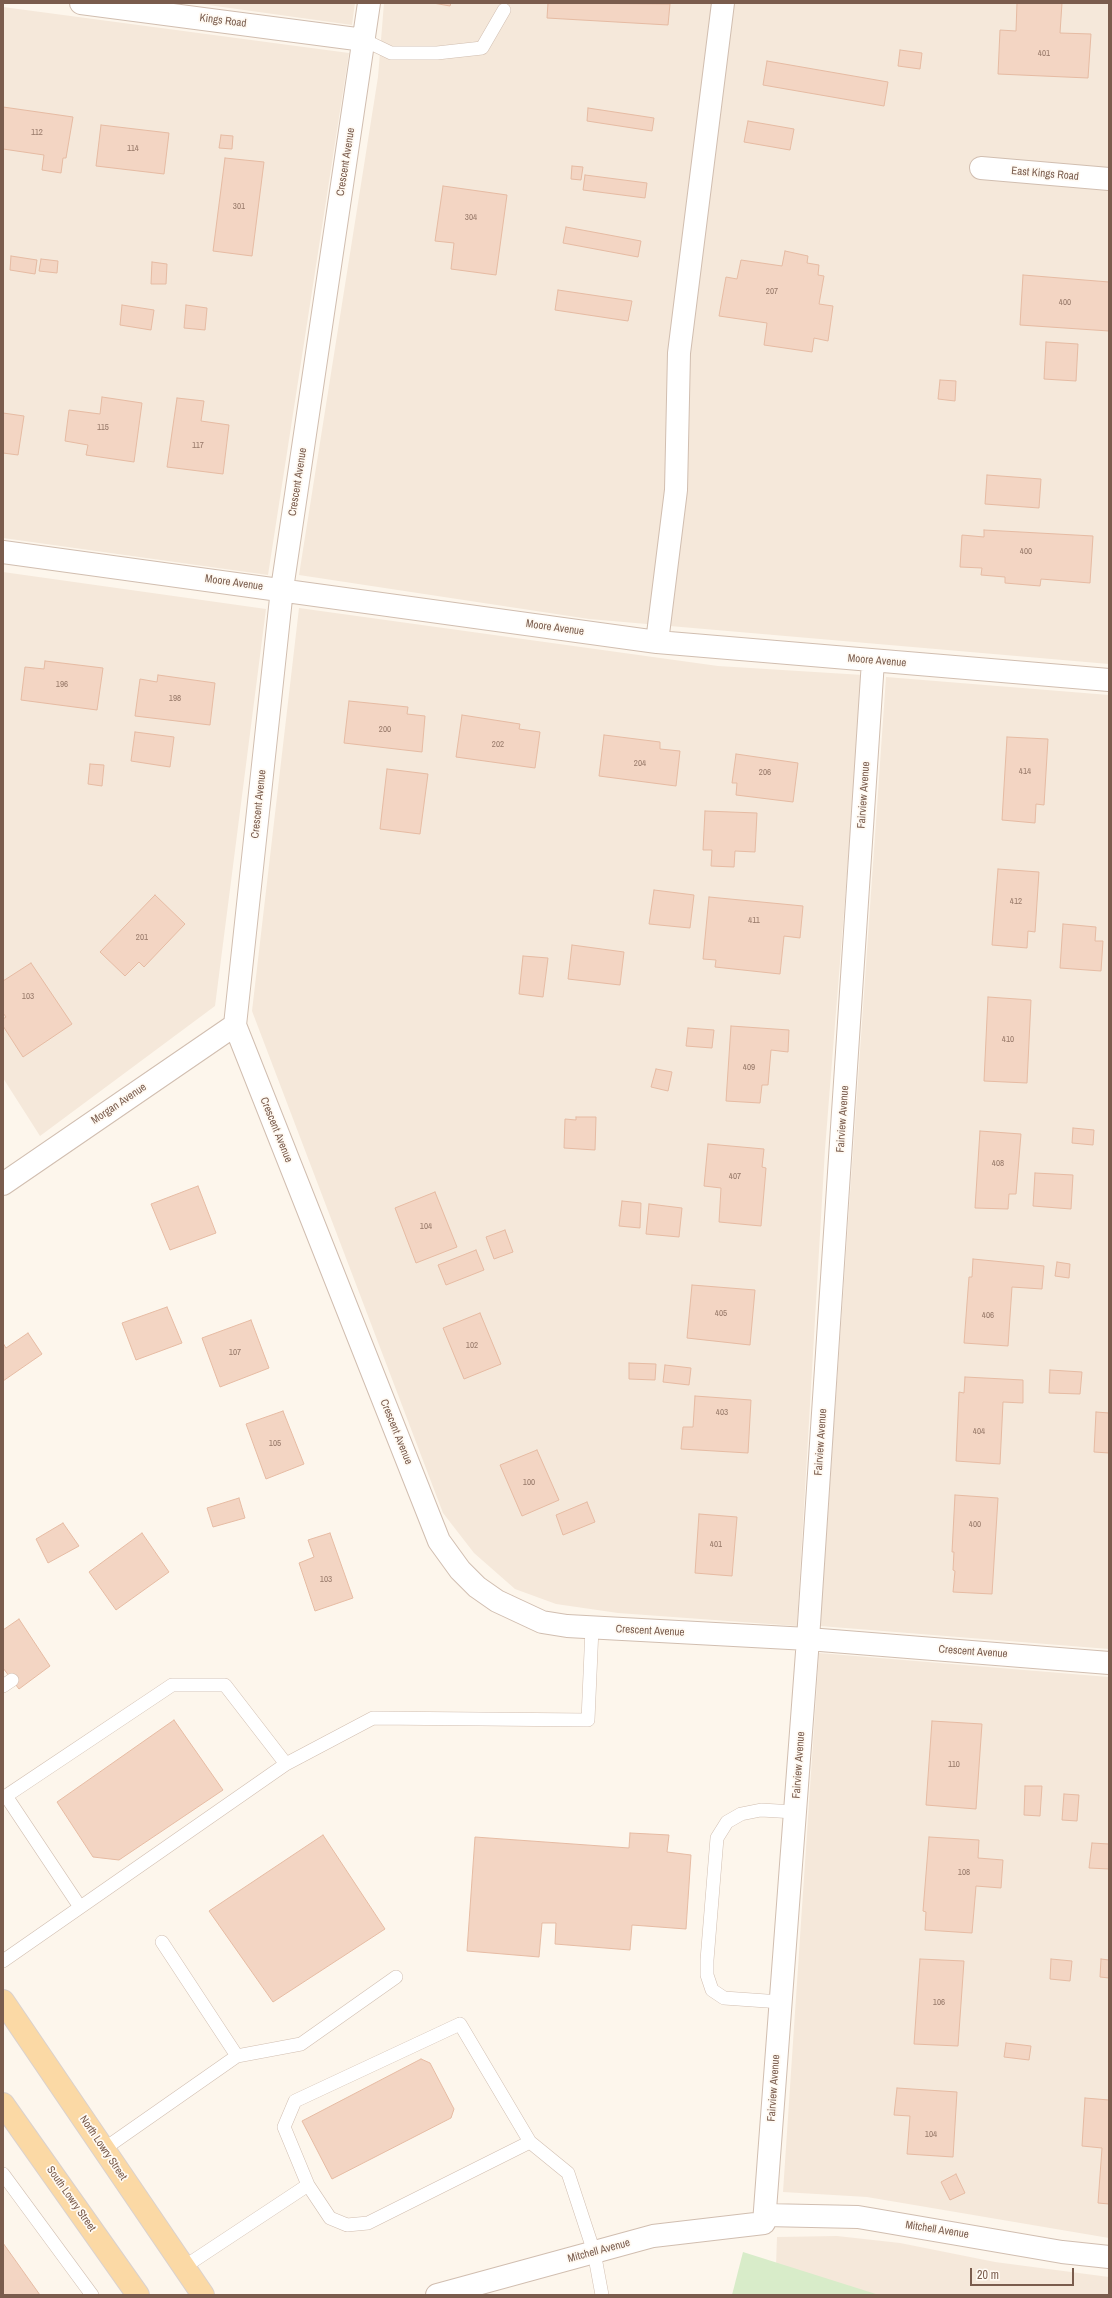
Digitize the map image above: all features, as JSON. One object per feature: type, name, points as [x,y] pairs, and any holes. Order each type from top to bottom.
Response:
[{"type":"main road","name":"North Lowry Street","points":[[3,2001],[203,2295]]},
{"type":"main road","name":"South Lowry Street","points":[[3,2104],[138,2295]]},
{"type":"street","name":"Kings Road","points":[[81,3],[364,40]]},
{"type":"street","name":"Crescent Avenue","points":[[369,3],[282,589],[235,1025],[440,1541],[460,1570],[477,1587],[497,1601],[542,1622],[592,1628],[808,1640],[1109,1663]]},
{"type":"street","points":[[657,642],[676,490],[679,353],[723,3]]},
{"type":"street","name":"East Kings Road","points":[[981,168],[1109,180]]},
{"type":"street","name":"Moore Avenue","points":[[3,552],[282,589],[657,642],[1109,680]]},
{"type":"street","name":"Fairview Avenue","points":[[764,2219],[808,1640],[873,661]]},
{"type":"street","name":"Morgan Avenue","points":[[3,1184],[235,1025]]},
{"type":"street","name":"Mitchell Avenue","points":[[438,2295],[653,2236],[764,2219],[858,2217],[1062,2252],[1109,2257]]},
{"type":"lane","points":[[364,40],[391,53],[437,53],[482,48],[504,10]]},
{"type":"lane","points":[[3,1961],[286,1764],[373,1718],[588,1720],[592,1628]]},
{"type":"lane","points":[[80,1907],[5,1797],[172,1685],[225,1685],[286,1764]]},
{"type":"lane","points":[[781,2002],[724,1998],[712,1990],[707,1975],[707,1960],[717,1838],[726,1822],[741,1814],[761,1810],[795,1812]]},
{"type":"lane","points":[[162,1942],[237,2056]]},
{"type":"lane","points":[[104,2149],[237,2056],[301,2044],[396,1977]]},
{"type":"lane","points":[[530,2142],[368,2223],[347,2224],[330,2218],[308,2185],[284,2127],[295,2101],[460,2024],[530,2142],[568,2173],[594,2252],[602,2295]]},
{"type":"lane","points":[[3,2174],[92,2295]]},
{"type":"lane","points":[[184,2267],[308,2185]]},
{"type":"shaded area","points":[[194,3],[355,3],[352,25]]},
{"type":"shaded area","points":[[384,3],[1109,3],[1109,664],[589,619],[299,575],[378,77]]},
{"type":"shaded area","points":[[3,7],[349,53],[268,575],[3,538]]},
{"type":"shaded area","points":[[3,572],[266,609],[215,1006],[40,1136],[3,1078]]},
{"type":"shaded area","points":[[299,608],[718,666],[863,675],[825,1149],[797,1626],[618,1613],[556,1604],[515,1589],[474,1553],[443,1513],[252,1011]]},
{"type":"shaded area","points":[[886,677],[1109,695],[1109,1649],[820,1626]]},
{"type":"shaded area","points":[[819,1653],[1109,1677],[1109,2238],[867,2197],[783,2192]]},
{"type":"shaded area","points":[[837,2236],[900,2243],[995,2262],[1109,2277],[1109,2295],[775,2295],[777,2237]]},
{"type":"green space","points":[[743,2252],[879,2295],[732,2295]]},
{"type":"building","points":[[433,3],[451,3],[450,6]]},
{"type":"building","points":[[548,3],[670,4],[668,25],[547,18]]},
{"type":"building","points":[[1017,3],[1062,3],[1060,33],[1091,34],[1088,78],[998,74],[1000,30],[1016,31]]},
{"type":"building","points":[[900,50],[922,53],[920,69],[898,66]]},
{"type":"building","points":[[767,61],[888,82],[884,106],[763,85]]},
{"type":"building","points":[[3,107],[73,117],[66,158],[63,158],[61,173],[42,170],[44,155],[3,149]]},
{"type":"building","points":[[588,108],[654,118],[652,131],[587,121]]},
{"type":"building","points":[[748,121],[794,129],[790,150],[744,142]]},
{"type":"building","points":[[101,125],[169,133],[164,174],[96,166]]},
{"type":"building","points":[[221,135],[233,136],[232,149],[219,148]]},
{"type":"building","points":[[225,158],[264,162],[252,256],[213,251]]},
{"type":"building","points":[[572,166],[583,167],[581,180],[571,179]]},
{"type":"building","points":[[585,175],[647,183],[645,198],[583,190]]},
{"type":"building","points":[[443,186],[507,195],[496,275],[451,269],[454,243],[435,241]]},
{"type":"building","points":[[566,227],[641,241],[638,257],[563,243]]},
{"type":"building","points":[[785,251],[808,256],[807,263],[819,265],[818,275],[824,276],[819,304],[833,306],[828,341],[814,338],[812,352],[764,345],[767,323],[719,316],[726,277],[737,279],[741,260],[782,266]]},
{"type":"building","points":[[11,256],[37,260],[35,274],[10,270]]},
{"type":"building","points":[[41,259],[58,261],[57,273],[39,271]]},
{"type":"building","points":[[152,262],[167,264],[166,284],[151,284]]},
{"type":"building","points":[[1023,275],[1109,282],[1109,331],[1020,325]]},
{"type":"building","points":[[558,290],[632,301],[628,321],[555,310]]},
{"type":"building","points":[[122,305],[154,310],[151,330],[120,325]]},
{"type":"building","points":[[186,305],[207,308],[205,330],[184,328]]},
{"type":"building","points":[[1046,342],[1078,344],[1076,381],[1044,379]]},
{"type":"building","points":[[940,380],[956,381],[955,401],[938,399]]},
{"type":"building","points":[[102,397],[142,403],[134,462],[86,455],[88,445],[65,441],[69,410],[100,414]]},
{"type":"building","points":[[177,398],[204,401],[201,421],[229,425],[223,474],[167,467]]},
{"type":"building","points":[[3,413],[24,416],[18,455],[3,453]]},
{"type":"building","points":[[987,475],[1041,479],[1039,508],[985,504]]},
{"type":"building","points":[[984,530],[1093,536],[1090,583],[1041,579],[1040,586],[1005,583],[1005,577],[981,575],[982,568],[960,567],[962,535],[984,537]]},
{"type":"building","points":[[45,661],[103,668],[97,710],[21,700],[25,667],[44,669]]},
{"type":"building","points":[[158,675],[215,683],[210,725],[135,716],[140,679],[157,682]]},
{"type":"building","points":[[349,701],[408,707],[407,714],[425,716],[422,752],[344,743]]},
{"type":"building","points":[[462,715],[520,724],[519,729],[540,732],[535,768],[456,757]]},
{"type":"building","points":[[135,732],[174,737],[170,767],[131,761]]},
{"type":"building","points":[[604,735],[660,742],[660,749],[680,751],[676,786],[599,776]]},
{"type":"building","points":[[1007,737],[1048,739],[1044,805],[1036,804],[1035,823],[1002,820]]},
{"type":"building","points":[[736,754],[798,763],[793,802],[736,795],[737,783],[732,783]]},
{"type":"building","points":[[90,764],[104,765],[102,786],[88,784]]},
{"type":"building","points":[[387,769],[428,774],[420,834],[380,829]]},
{"type":"building","points":[[705,811],[757,813],[755,852],[735,851],[734,867],[711,866],[712,850],[703,850]]},
{"type":"building","points":[[998,869],[1039,872],[1035,932],[1028,931],[1027,948],[992,945]]},
{"type":"building","points":[[654,890],[694,895],[690,928],[649,924]]},
{"type":"building","points":[[155,895],[185,924],[144,967],[139,962],[125,976],[100,952]]},
{"type":"building","points":[[709,897],[803,906],[800,938],[784,936],[780,974],[715,967],[716,960],[703,959]]},
{"type":"building","points":[[1063,924],[1096,927],[1095,941],[1103,941],[1101,971],[1060,968]]},
{"type":"building","points":[[572,945],[624,952],[620,985],[568,979]]},
{"type":"building","points":[[523,956],[548,958],[543,997],[519,994]]},
{"type":"building","points":[[31,963],[72,1024],[23,1057],[3,1026],[3,1019],[6,1017],[3,1013],[3,981]]},
{"type":"building","points":[[988,997],[1031,1000],[1027,1083],[984,1081]]},
{"type":"building","points":[[731,1026],[789,1030],[788,1052],[771,1050],[768,1085],[762,1085],[760,1103],[726,1101]]},
{"type":"building","points":[[688,1028],[714,1030],[712,1048],[686,1046]]},
{"type":"building","points":[[656,1069],[672,1072],[668,1091],[651,1087]]},
{"type":"building","points":[[576,1117],[596,1117],[595,1150],[564,1148],[565,1119],[576,1120]]},
{"type":"building","points":[[1073,1128],[1094,1130],[1093,1145],[1072,1143]]},
{"type":"building","points":[[980,1131],[1021,1134],[1016,1194],[1009,1194],[1008,1209],[975,1208]]},
{"type":"building","points":[[708,1144],[764,1149],[762,1167],[766,1168],[761,1226],[719,1222],[721,1188],[704,1186]]},
{"type":"building","points":[[1035,1173],[1073,1175],[1071,1209],[1033,1206]]},
{"type":"building","points":[[198,1186],[216,1233],[170,1250],[151,1204]]},
{"type":"building","points":[[435,1192],[457,1247],[416,1263],[395,1208]]},
{"type":"building","points":[[622,1201],[641,1203],[640,1228],[619,1226]]},
{"type":"building","points":[[649,1204],[682,1208],[679,1237],[646,1234]]},
{"type":"building","points":[[505,1230],[513,1252],[494,1259],[486,1237]]},
{"type":"building","points":[[476,1250],[484,1270],[446,1285],[438,1265]]},
{"type":"building","points":[[973,1259],[1044,1266],[1042,1289],[1012,1287],[1008,1346],[964,1343],[969,1277],[972,1277]]},
{"type":"building","points":[[1057,1262],[1070,1264],[1069,1278],[1055,1276]]},
{"type":"building","points":[[692,1285],[755,1290],[750,1345],[687,1338]]},
{"type":"building","points":[[167,1307],[182,1343],[136,1360],[122,1323]]},
{"type":"building","points":[[480,1313],[501,1364],[464,1379],[443,1328]]},
{"type":"building","points":[[251,1320],[269,1368],[220,1387],[202,1338]]},
{"type":"building","points":[[28,1333],[42,1354],[3,1381],[3,1343],[6,1348]]},
{"type":"building","points":[[629,1363],[656,1364],[655,1380],[629,1379]]},
{"type":"building","points":[[665,1365],[691,1368],[689,1385],[663,1382]]},
{"type":"building","points":[[1050,1370],[1082,1372],[1080,1394],[1049,1393]]},
{"type":"building","points":[[965,1377],[1023,1380],[1023,1403],[1003,1402],[1000,1464],[956,1461],[959,1392],[964,1393]]},
{"type":"building","points":[[695,1396],[751,1400],[748,1453],[681,1449],[683,1427],[693,1427]]},
{"type":"building","points":[[283,1411],[304,1464],[266,1479],[246,1424]]},
{"type":"building","points":[[1096,1412],[1109,1413],[1109,1453],[1094,1452]]},
{"type":"building","points":[[537,1450],[559,1500],[522,1516],[500,1465]]},
{"type":"building","points":[[955,1495],[998,1498],[992,1594],[953,1592],[955,1571],[953,1570],[954,1552],[952,1552]]},
{"type":"building","points":[[239,1498],[245,1518],[213,1527],[207,1508]]},
{"type":"building","points":[[587,1502],[595,1522],[563,1535],[556,1515]]},
{"type":"building","points":[[699,1514],[737,1517],[732,1576],[695,1573]]},
{"type":"building","points":[[63,1523],[79,1546],[48,1563],[36,1539]]},
{"type":"building","points":[[142,1533],[169,1572],[116,1610],[89,1572]]},
{"type":"building","points":[[330,1533],[353,1598],[315,1611],[299,1563],[314,1557],[308,1540]]},
{"type":"building","points":[[19,1619],[50,1666],[19,1689],[3,1668],[3,1630]]},
{"type":"building","points":[[174,1720],[223,1790],[119,1860],[93,1857],[57,1802]]},
{"type":"building","points":[[932,1721],[982,1724],[976,1809],[926,1805]]},
{"type":"building","points":[[1025,1786],[1042,1786],[1040,1816],[1024,1815]]},
{"type":"building","points":[[1064,1794],[1079,1795],[1077,1821],[1062,1820]]},
{"type":"building","points":[[630,1833],[669,1835],[667,1852],[691,1855],[686,1929],[632,1925],[630,1950],[555,1944],[556,1923],[542,1923],[539,1957],[467,1951],[475,1837],[629,1848]]},
{"type":"building","points":[[323,1835],[385,1929],[273,2002],[209,1911]]},
{"type":"building","points":[[929,1837],[979,1840],[978,1858],[1003,1860],[1001,1888],[976,1886],[972,1933],[925,1930],[926,1912],[923,1911]]},
{"type":"building","points":[[1092,1843],[1109,1844],[1109,1869],[1089,1868]]},
{"type":"building","points":[[920,1959],[964,1961],[958,2046],[914,2044]]},
{"type":"building","points":[[1051,1959],[1072,1961],[1070,1981],[1050,1979]]},
{"type":"building","points":[[1101,1959],[1109,1960],[1109,1978],[1100,1977]]},
{"type":"building","points":[[1006,2043],[1031,2046],[1029,2060],[1004,2057]]},
{"type":"building","points":[[421,2059],[430,2063],[454,2109],[451,2118],[332,2179],[302,2121]]},
{"type":"building","points":[[897,2088],[957,2092],[953,2157],[907,2154],[910,2116],[894,2115]]},
{"type":"building","points":[[1085,2098],[1109,2100],[1109,2204],[1098,2203],[1102,2148],[1082,2146]]},
{"type":"building","points":[[956,2174],[965,2193],[950,2200],[941,2182]]},
{"type":"building","points":[[3,2243],[40,2295],[3,2295]]}]
